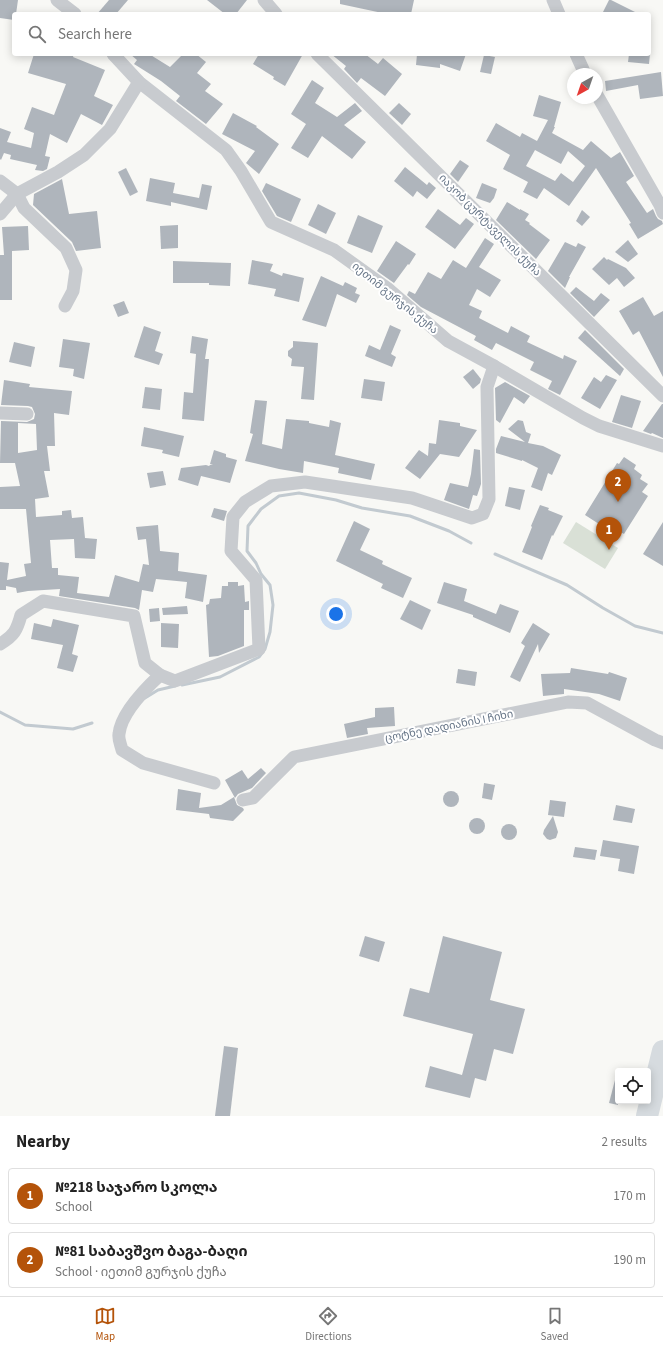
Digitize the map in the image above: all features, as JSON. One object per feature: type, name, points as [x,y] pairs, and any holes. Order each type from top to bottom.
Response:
[{"type":"highway","points":[[647,1116],[663,1051]]},
{"type":"street","points":[[57,0],[72,12]]},
{"type":"street","points":[[264,0],[274,12]]},
{"type":"street","points":[[553,0],[557,12]]},
{"type":"street","name":"იეთიმ გურჯის ქუჩა","points":[[115,56],[139,82],[226,150],[241,171],[271,222],[334,250],[387,288],[448,341],[599,426],[663,446]]},
{"type":"street","name":"იაკობ ცურტაველის ქუჩა","points":[[319,56],[663,396]]},
{"type":"street","points":[[577,56],[582,68]]},
{"type":"street","points":[[0,214],[17,194],[58,172],[84,155],[110,129],[139,82]]},
{"type":"street","points":[[602,104],[663,212]]},
{"type":"street","points":[[0,181],[17,194],[24,208],[66,248],[76,270],[73,290],[64,306]]},
{"type":"street","points":[[0,644],[10,638],[14,633],[21,615],[43,601],[134,616],[145,663],[160,675],[175,681],[259,649],[256,580],[231,551],[233,517],[245,502],[271,486],[305,482],[412,498],[472,518],[483,514],[489,499],[487,387],[494,366]]},
{"type":"street","points":[[0,413],[27,414]]},
{"type":"street","points":[[160,675],[146,688],[123,718],[118,735],[122,750],[143,763],[214,783]]},
{"type":"street","name":"ცოტნე დადიანის I ჩიხი","points":[[243,800],[253,798],[294,757],[568,702],[587,703],[663,743]]},
{"type":"shaded area","points":[[576,522],[618,548],[605,569],[563,543]]},
{"type":"building","points":[[0,0],[18,0],[16,12],[12,12],[12,20],[0,18]]},
{"type":"building","points":[[109,0],[128,0],[118,12],[99,12]]},
{"type":"building","points":[[207,0],[247,0],[238,12],[222,12]]},
{"type":"building","points":[[340,0],[414,0],[411,12],[378,12],[340,4]]},
{"type":"building","points":[[609,0],[611,0],[635,12],[603,12]]},
{"type":"building","points":[[33,56],[73,56],[105,70],[94,96],[113,105],[102,125],[81,114],[67,143],[50,134],[45,156],[50,157],[47,169],[43,171],[35,170],[37,165],[10,159],[11,155],[4,153],[1,160],[0,159],[0,128],[11,132],[7,142],[31,148],[34,133],[24,129],[32,107],[54,115],[66,84],[28,73]]},
{"type":"building","points":[[132,56],[152,56],[170,67],[181,56],[198,56],[206,62],[197,73],[211,84],[205,91],[223,104],[206,124],[176,101],[180,96],[161,81],[134,64],[137,60]]},
{"type":"building","points":[[258,56],[302,56],[285,86],[253,64]]},
{"type":"building","points":[[334,56],[368,56],[378,64],[383,58],[402,74],[385,96],[361,78],[357,83],[344,69],[346,66]]},
{"type":"building","points":[[417,56],[465,56],[460,71],[440,64],[440,68],[416,65]]},
{"type":"building","points":[[484,56],[495,57],[491,74],[480,72]]},
{"type":"building","points":[[629,56],[650,56],[649,64],[628,62]]},
{"type":"building","points":[[661,72],[663,96],[640,99],[638,85],[606,91],[605,81]]},
{"type":"building","points":[[312,80],[324,88],[315,103],[337,117],[355,103],[362,111],[344,125],[366,142],[352,159],[322,136],[308,158],[291,148],[306,124],[291,114]]},
{"type":"building","points":[[539,95],[561,102],[555,127],[552,133],[583,150],[591,141],[611,158],[620,152],[634,176],[626,182],[647,213],[653,209],[658,219],[662,221],[663,224],[638,239],[629,224],[631,223],[596,168],[569,206],[544,188],[537,199],[523,192],[528,182],[503,169],[510,155],[486,141],[496,123],[520,137],[522,133],[537,141],[548,120],[533,116]],"holes":[[[535,150],[561,164],[568,151],[585,166],[573,182],[561,173],[555,181],[526,166]]]},
{"type":"building","points":[[399,103],[411,114],[402,125],[389,113]]},
{"type":"building","points":[[233,113],[257,126],[256,127],[279,144],[259,174],[246,163],[255,151],[222,134]]},
{"type":"building","points":[[460,160],[469,166],[458,182],[450,174]]},
{"type":"building","points":[[405,167],[427,185],[429,182],[436,188],[427,199],[417,191],[413,197],[394,181]]},
{"type":"building","points":[[126,168],[138,192],[130,196],[118,172]]},
{"type":"building","points":[[150,178],[175,183],[173,193],[199,198],[202,184],[212,186],[207,210],[171,202],[171,206],[146,201]]},
{"type":"building","points":[[62,179],[69,214],[97,211],[101,248],[76,251],[72,242],[33,205],[34,194]]},
{"type":"building","points":[[266,183],[301,199],[291,222],[277,216],[262,191]]},
{"type":"building","points":[[482,183],[497,189],[494,198],[490,203],[476,198]]},
{"type":"building","points":[[507,202],[529,214],[525,220],[550,240],[536,259],[496,220]]},
{"type":"building","points":[[318,204],[336,213],[326,234],[308,225]]},
{"type":"building","points":[[438,209],[460,225],[466,218],[474,224],[455,249],[425,227]]},
{"type":"building","points":[[582,210],[590,217],[582,226],[576,221]]},
{"type":"building","points":[[358,215],[383,226],[372,253],[347,243]]},
{"type":"building","points":[[178,225],[178,248],[161,249],[160,226]]},
{"type":"building","points":[[28,226],[29,250],[12,251],[12,300],[0,300],[0,255],[4,255],[2,227]]},
{"type":"building","points":[[485,238],[494,244],[479,267],[501,280],[490,297],[477,289],[469,305],[482,311],[479,318],[508,333],[511,326],[530,336],[527,342],[563,359],[564,355],[577,361],[560,395],[548,389],[552,381],[530,370],[534,362],[496,343],[492,350],[474,340],[476,336],[421,307],[407,295],[409,291],[415,294],[428,272],[441,279],[453,260],[466,268]]},
{"type":"building","points":[[628,240],[638,254],[628,262],[615,252]]},
{"type":"building","points":[[396,241],[416,254],[394,283],[377,271]]},
{"type":"building","points":[[565,242],[576,247],[578,243],[586,247],[569,277],[565,288],[548,271]]},
{"type":"building","points":[[604,257],[607,260],[608,259],[626,268],[635,278],[624,287],[617,278],[609,285],[592,269]]},
{"type":"building","points":[[252,260],[273,264],[270,271],[282,276],[283,273],[304,278],[299,302],[274,296],[276,289],[248,284]]},
{"type":"building","points":[[173,261],[231,263],[230,286],[209,285],[209,283],[173,283]]},
{"type":"building","points":[[321,276],[343,286],[345,282],[357,288],[355,293],[360,295],[356,303],[337,294],[326,327],[302,320]]},
{"type":"building","points":[[576,287],[594,301],[601,293],[610,300],[594,317],[570,293]]},
{"type":"building","points":[[643,297],[654,316],[663,311],[663,377],[639,331],[633,335],[619,311]]},
{"type":"building","points":[[124,301],[129,313],[118,317],[113,305]]},
{"type":"building","points":[[390,325],[401,330],[391,354],[396,357],[392,367],[365,356],[369,345],[380,350]]},
{"type":"building","points":[[144,326],[161,332],[155,351],[163,354],[159,365],[134,357]]},
{"type":"building","points":[[585,330],[624,369],[620,376],[578,338]]},
{"type":"building","points":[[192,336],[208,339],[205,359],[209,359],[204,421],[182,419],[184,392],[193,393],[196,354],[190,353]]},
{"type":"building","points":[[63,339],[90,343],[84,379],[73,376],[74,369],[59,367]]},
{"type":"building","points":[[293,341],[318,343],[314,400],[301,399],[304,367],[291,366],[292,359],[288,356],[288,351],[293,347]]},
{"type":"building","points":[[14,342],[35,347],[31,367],[9,362]]},
{"type":"building","points":[[473,369],[481,379],[480,383],[473,389],[463,377]]},
{"type":"building","points":[[606,375],[617,380],[600,409],[581,398],[594,377],[601,382]]},
{"type":"building","points":[[364,379],[385,382],[382,401],[361,398]]},
{"type":"building","points":[[4,380],[30,384],[29,387],[72,391],[69,415],[54,413],[55,446],[47,446],[50,471],[44,471],[49,497],[35,499],[36,517],[62,515],[62,511],[71,510],[72,518],[83,517],[85,538],[97,539],[95,559],[75,558],[74,539],[50,540],[52,568],[58,568],[58,575],[79,577],[77,593],[109,597],[115,575],[139,582],[143,564],[149,565],[146,539],[138,540],[136,527],[158,525],[160,551],[179,553],[178,571],[207,575],[203,602],[185,598],[187,582],[156,579],[153,592],[142,590],[139,610],[135,608],[59,596],[60,589],[17,593],[16,588],[6,586],[6,590],[0,590],[0,562],[9,563],[7,580],[26,576],[24,564],[31,563],[26,509],[0,509],[0,487],[20,486],[15,463],[0,463],[1,421],[27,422],[34,419],[35,414],[32,407],[1,405]],"holes":[[[18,423],[36,424],[37,450],[18,453]]]},
{"type":"building","points":[[505,382],[530,396],[524,404],[514,397],[500,423],[496,420],[495,388]]},
{"type":"building","points":[[145,387],[162,389],[160,410],[142,408]]},
{"type":"building","points":[[621,395],[641,401],[632,428],[612,422]]},
{"type":"building","points":[[255,400],[267,401],[262,444],[282,449],[286,419],[309,421],[309,423],[329,427],[330,420],[341,423],[335,455],[375,464],[371,480],[338,473],[339,468],[304,461],[303,473],[245,461],[253,434],[250,433]]},
{"type":"building","points":[[663,404],[663,438],[643,431]]},
{"type":"building","points":[[439,420],[460,423],[460,426],[477,430],[459,457],[440,454],[420,479],[405,468],[419,450],[428,456],[429,443],[436,444]]},
{"type":"building","points":[[518,420],[523,421],[526,432],[531,434],[528,443],[543,446],[561,455],[552,475],[548,473],[542,491],[531,487],[538,468],[522,460],[496,453],[501,436],[525,442],[508,429]]},
{"type":"building","points":[[144,427],[184,436],[179,457],[162,453],[163,450],[141,446]]},
{"type":"building","points":[[474,449],[480,450],[481,484],[477,496],[473,495],[469,509],[444,500],[450,483],[468,487]]},
{"type":"building","points":[[214,450],[226,454],[226,457],[237,460],[230,483],[201,476],[198,486],[178,480],[181,468],[206,465],[209,466],[213,464],[210,464]]},
{"type":"building","points":[[624,457],[636,465],[634,469],[642,475],[640,479],[648,484],[642,492],[648,496],[624,534],[619,531],[616,535],[585,515],[617,463],[619,464]]},
{"type":"building","points":[[163,471],[166,485],[150,488],[147,473]]},
{"type":"building","points":[[509,487],[525,490],[520,510],[505,506]]},
{"type":"building","points":[[540,505],[563,516],[553,536],[552,535],[542,560],[522,552]]},
{"type":"building","points":[[214,508],[227,511],[224,521],[211,517]]},
{"type":"building","points":[[354,521],[370,529],[360,550],[383,561],[382,564],[412,578],[403,598],[381,588],[383,584],[336,561]]},
{"type":"building","points":[[663,522],[663,566],[643,554]]},
{"type":"building","points":[[228,582],[238,582],[238,586],[244,585],[245,602],[249,601],[249,610],[244,610],[244,646],[218,656],[209,657],[206,605],[209,604],[210,599],[221,598],[222,586],[228,586]]},
{"type":"building","points":[[444,582],[467,589],[464,601],[496,614],[500,604],[519,611],[510,633],[473,617],[473,615],[437,603]]},
{"type":"building","points":[[410,600],[431,610],[422,630],[400,619]]},
{"type":"building","points":[[187,606],[188,614],[163,615],[162,608]]},
{"type":"building","points":[[159,608],[160,621],[150,622],[149,609]]},
{"type":"building","points":[[53,619],[79,625],[72,654],[78,656],[73,672],[57,668],[63,645],[31,639],[34,623],[51,627]]},
{"type":"building","points":[[161,623],[179,624],[178,648],[161,647]]},
{"type":"building","points":[[533,623],[550,634],[539,653],[538,644],[520,682],[510,677],[525,646],[521,643]]},
{"type":"building","points":[[571,668],[608,674],[609,672],[627,678],[620,701],[599,694],[564,689],[564,694],[543,696],[541,674],[570,673]]},
{"type":"building","points":[[458,669],[477,672],[475,686],[456,683]]},
{"type":"building","points":[[394,707],[395,726],[367,728],[368,734],[347,738],[344,724],[375,717],[375,708]]},
{"type":"building","points":[[261,768],[266,773],[252,788],[238,794],[235,798],[225,780],[242,770],[248,779]]},
{"type":"building","points":[[484,783],[495,785],[492,800],[482,798]]},
{"type":"building","points":[[178,789],[201,793],[199,808],[221,805],[234,797],[237,805],[244,810],[233,821],[210,818],[209,814],[176,810]]},
{"type":"building","points":[[448,791],[454,791],[459,796],[457,805],[454,807],[448,807],[443,802],[443,796]]},
{"type":"building","points":[[550,800],[566,802],[564,817],[548,815]]},
{"type":"building","points":[[616,805],[635,809],[632,823],[613,820]]},
{"type":"building","points":[[553,816],[558,832],[556,838],[550,840],[543,834]]},
{"type":"building","points":[[474,818],[480,818],[485,823],[483,832],[480,834],[474,834],[469,829],[469,823]]},
{"type":"building","points":[[506,824],[512,824],[517,829],[515,838],[512,840],[506,840],[501,835],[501,829]]},
{"type":"building","points":[[603,840],[639,846],[634,874],[618,871],[620,859],[600,856]]},
{"type":"building","points":[[575,847],[597,850],[595,860],[573,857]]},
{"type":"building","points":[[365,936],[385,942],[379,962],[359,956]]},
{"type":"building","points":[[443,936],[502,952],[490,1000],[525,1009],[513,1054],[494,1049],[486,1081],[475,1078],[470,1098],[425,1087],[430,1066],[462,1075],[473,1034],[403,1016],[410,988],[429,993]]},
{"type":"building","points":[[224,1046],[238,1048],[230,1116],[215,1116]]},
{"type":"building","points":[[615,1080],[615,1104],[618,1105],[609,1103]]},
{"type":"waterway","points":[[182,685],[220,677],[259,657],[265,649],[270,632],[273,605],[270,585],[261,574],[256,563],[247,551],[248,526],[261,509],[279,496],[299,493],[336,500],[362,508],[410,516],[449,531],[471,543]]},
{"type":"waterway","points":[[495,554],[567,585],[635,626],[663,633]]},
{"type":"waterway","points":[[145,698],[158,690],[175,686]]},
{"type":"waterway","points":[[0,712],[25,725],[73,729],[92,723]]},
{"type":"place","name":"№81 საბავშვო ბაგა-ბაღი","points":[[618,502]]},
{"type":"place","name":"№218 საჯარო სკოლა","points":[[609,550]]}]
